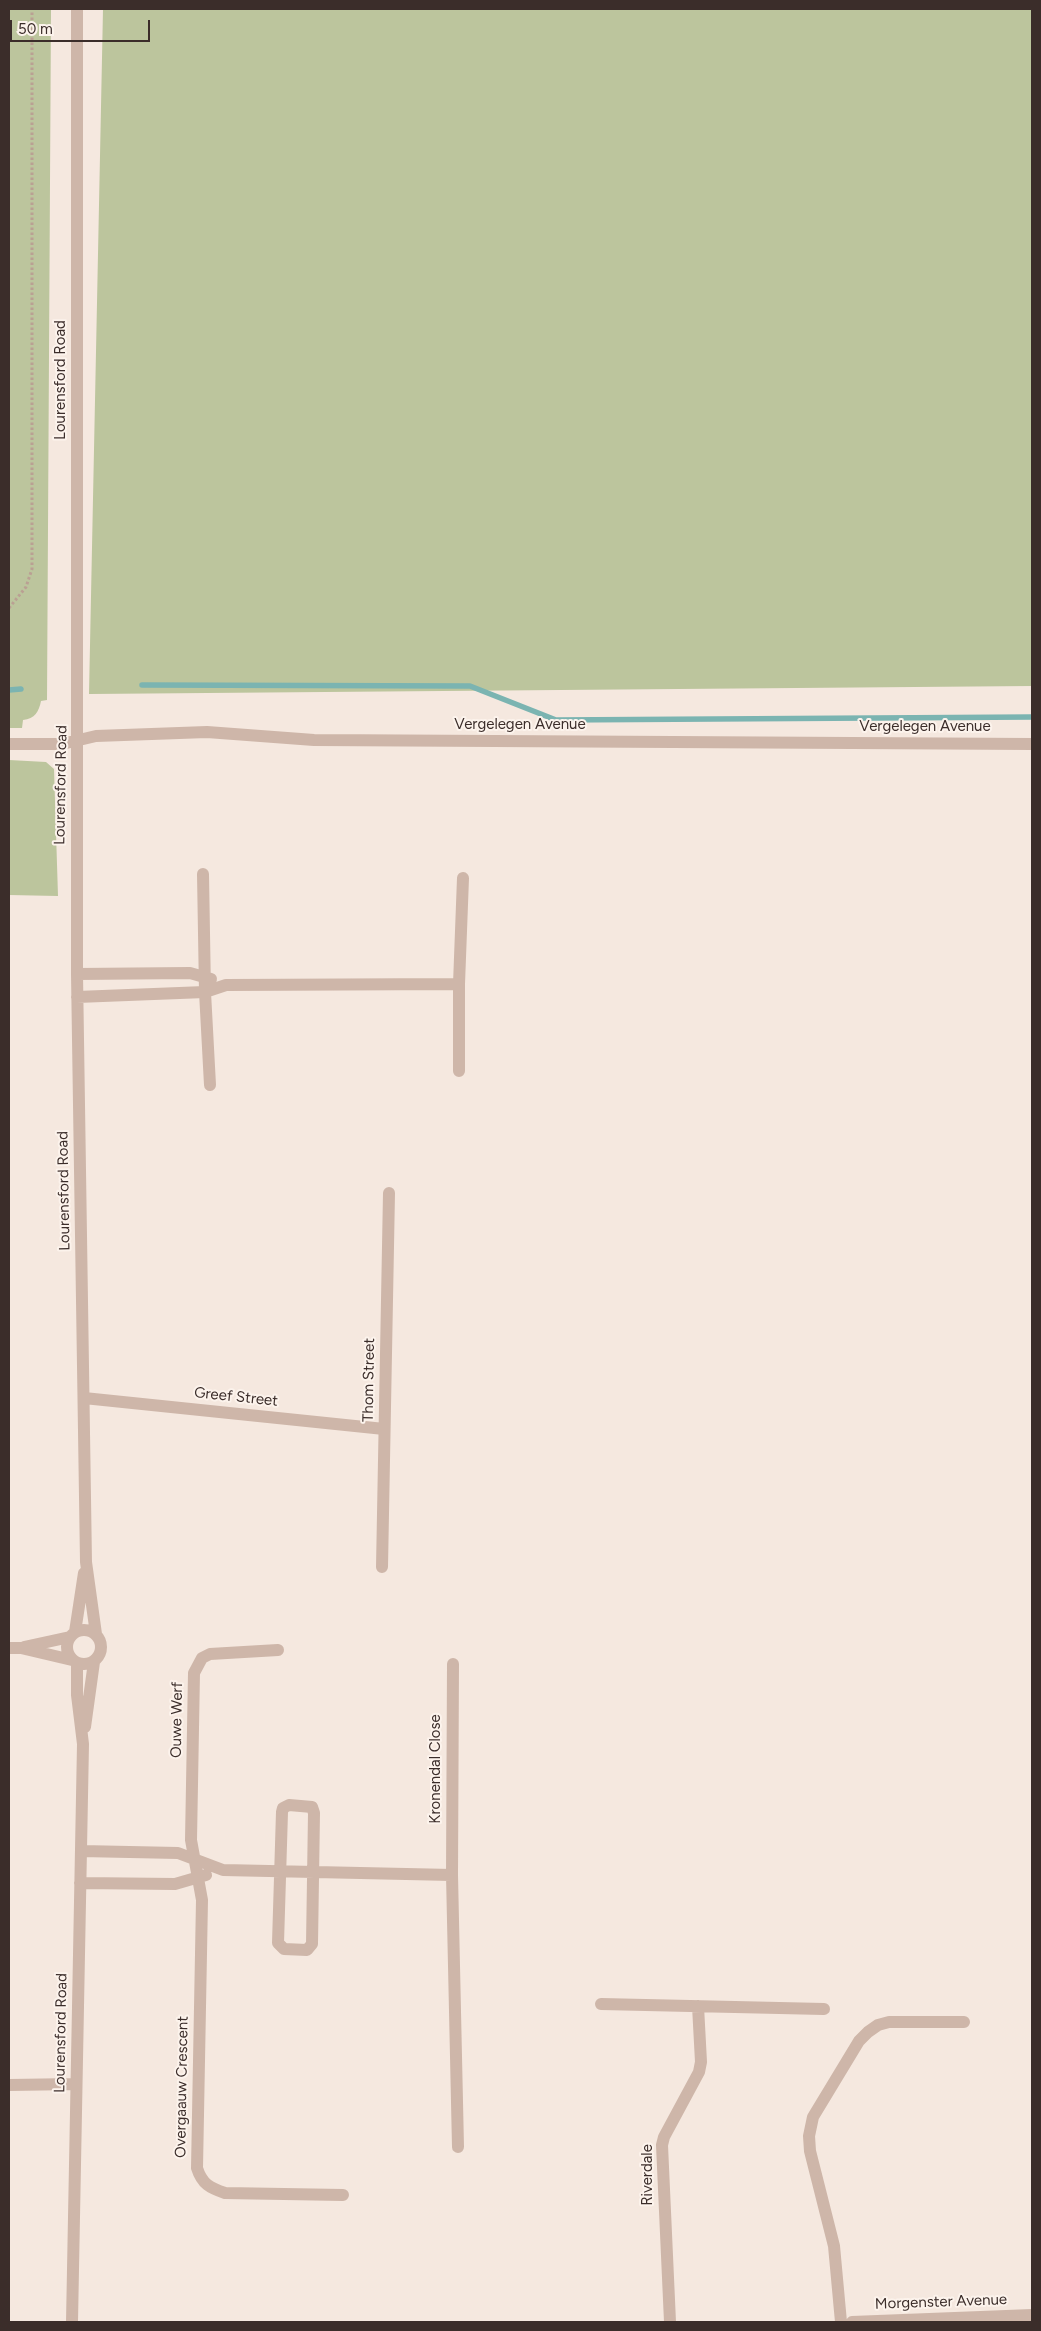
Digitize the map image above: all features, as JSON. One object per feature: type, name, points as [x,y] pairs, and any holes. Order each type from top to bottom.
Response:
[{"type":"street","name":"Lourensford Road","points":[[77,9],[78,741],[76,974],[86,1562],[96,1634]]},
{"type":"street","name":"Vergelegen Avenue","points":[[9,744],[78,741],[96,736],[207,732],[314,740],[1032,744]]},
{"type":"street","points":[[203,874],[205,992],[210,1085]]},
{"type":"street","points":[[459,1071],[459,984],[463,878]]},
{"type":"street","points":[[76,974],[158,973],[205,976],[226,985]]},
{"type":"street","points":[[77,997],[205,992],[226,985],[459,984]]},
{"type":"street","name":"Thom Street","points":[[382,1567],[389,1193]]},
{"type":"street","name":"Greef Street","points":[[84,1398],[384,1429]]},
{"type":"street","name":"Lourensford Road","points":[[72,1635],[86,1562]]},
{"type":"street","points":[[86,1630],[96,1634],[101,1643],[101,1654],[94,1662],[86,1665],[15,1648],[86,1630]]},
{"type":"street","points":[[72,1635],[67,1649],[74,1662]]},
{"type":"street","name":"Ouwe Werf","points":[[199,1877],[191,1840],[194,1673],[202,1658],[210,1654],[278,1650]]},
{"type":"street","name":"Lourensford Road","points":[[74,1662],[83,1744]]},
{"type":"street","name":"Lourensford Road","points":[[72,2322],[83,1744],[94,1662]]},
{"type":"street","name":"Kronendal Close","points":[[452,1875],[453,1664]]},
{"type":"street","points":[[289,1805],[310,1806],[313,1809],[314,1874],[312,1944],[307,1950],[284,1949],[278,1942],[279,1873],[283,1808],[289,1805]]},
{"type":"street","points":[[81,1851],[178,1853],[223,1870],[314,1874],[452,1875],[458,2147]]},
{"type":"street","points":[[80,1883],[175,1884],[223,1870]]},
{"type":"street","name":"Overgaauw Crescent","points":[[199,1877],[202,1900],[197,2168],[201,2180],[210,2188],[225,2193],[343,2195]]},
{"type":"street","points":[[601,2004],[824,2009]]},
{"type":"street","name":"Riverdale","points":[[670,2322],[662,2145],[664,2137],[699,2072],[701,2062],[698,2006]]},
{"type":"street","points":[[841,2322],[834,2246],[810,2151],[809,2136],[813,2117],[860,2041],[878,2025],[889,2022],[919,2020],[964,2022]]},
{"type":"street","points":[[9,2085],[76,2084]]},
{"type":"street","name":"Morgenster Avenue","points":[[852,2322],[1032,2315]]},
{"type":"path","points":[[9,608],[26,587],[32,568],[32,9]]},
{"type":"green space","points":[[9,9],[51,9],[47,700],[41,701],[38,711],[31,718],[23,720],[22,728],[9,728]]},
{"type":"green space","points":[[103,9],[1032,9],[1032,686],[89,694]]},
{"type":"green space","points":[[9,760],[46,762],[54,769],[58,896],[9,895]]},
{"type":"waterway","points":[[142,685],[470,686],[556,720],[1032,717]]},
{"type":"waterway","points":[[9,690],[21,689]]}]
